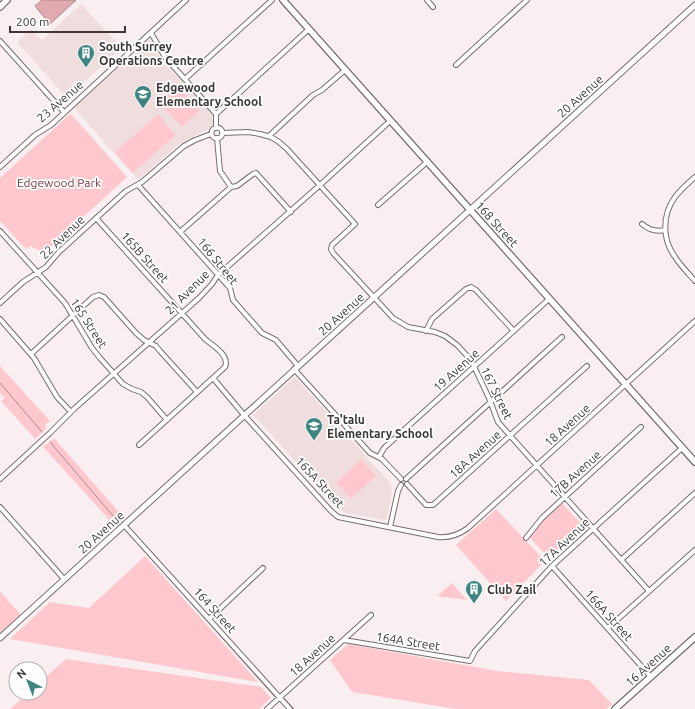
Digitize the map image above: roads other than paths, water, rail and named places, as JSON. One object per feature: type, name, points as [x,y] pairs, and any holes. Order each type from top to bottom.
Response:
[{"type":"main road","points":[[0,7],[7,0]]},
{"type":"main road","name":"168 Street","points":[[283,0],[695,462]]},
{"type":"main road","name":"16 Avenue","points":[[615,709],[695,637]]},
{"type":"street","name":"23 Avenue","points":[[0,167],[35,135],[51,125],[186,0]]},
{"type":"street","points":[[185,79],[272,0]]},
{"type":"street","points":[[427,0],[433,7]]},
{"type":"street","points":[[456,65],[527,0]]},
{"type":"street","name":"20 Avenue","points":[[0,638],[695,5]]},
{"type":"street","points":[[216,114],[309,29]]},
{"type":"street","points":[[151,33],[165,57],[216,114],[216,128],[211,134],[213,137],[217,138]]},
{"type":"street","points":[[0,41],[64,112]]},
{"type":"street","points":[[269,136],[313,95],[322,90],[345,70]]},
{"type":"street","name":"21 Avenue","points":[[0,479],[50,433],[70,412],[208,289],[218,276],[390,121]]},
{"type":"street","points":[[216,128],[221,130],[222,133]]},
{"type":"street","points":[[217,138],[221,136],[222,133],[248,132],[269,136],[287,149],[320,185]]},
{"type":"street","name":"22 Avenue","points":[[0,302],[23,282],[46,267],[59,252],[126,191],[138,185],[184,146],[211,134]]},
{"type":"street","points":[[217,138],[220,171],[231,187]]},
{"type":"street","points":[[378,205],[427,162]]},
{"type":"street","points":[[180,232],[231,187],[237,186],[256,173],[290,212]]},
{"type":"street","points":[[695,177],[678,193],[672,202],[666,219],[665,230],[667,242],[672,252],[695,281]]},
{"type":"street","name":"166 Street","points":[[138,185],[230,288],[233,300],[262,333],[276,340],[296,368],[370,453],[384,461],[401,479]]},
{"type":"street","name":"167 Street","points":[[320,185],[355,224],[332,245],[331,249],[333,253],[373,298],[398,322],[414,329],[439,334],[452,341],[467,356],[474,367],[498,422],[649,591]]},
{"type":"street","name":"165B Street","points":[[96,218],[205,339],[222,353],[227,362],[225,367],[213,378]]},
{"type":"street","points":[[642,224],[653,231],[665,230]]},
{"type":"street","name":"165 Street","points":[[0,230],[65,303],[92,348],[114,374],[123,384],[141,392],[147,397],[167,420]]},
{"type":"street","points":[[426,331],[432,319],[466,289],[471,287],[476,290],[514,331]]},
{"type":"street","points":[[31,354],[93,297],[99,295],[104,297],[136,333],[149,343],[156,346],[197,392]]},
{"type":"street","name":"19 Avenue","points":[[379,457],[384,448],[550,299]]},
{"type":"street","points":[[0,319],[31,354],[57,397],[70,412]]},
{"type":"street","name":"18 Avenue","points":[[448,537],[468,528],[695,321]]},
{"type":"street","points":[[390,527],[398,491],[401,485],[401,479],[406,479],[562,338]]},
{"type":"street","name":"18A Avenue","points":[[407,484],[425,504],[429,506],[433,505],[587,366]]},
{"type":"street","points":[[139,445],[213,378]]},
{"type":"street","name":"165A Street","points":[[213,378],[244,415],[336,515],[344,519],[438,537],[448,537]]},
{"type":"street","name":"17B Avenue","points":[[526,538],[542,518],[641,427]]},
{"type":"street","name":"17A Avenue","points":[[470,661],[475,651],[552,566],[682,448]]},
{"type":"street","points":[[401,485],[404,486],[407,484],[408,482],[406,479]]},
{"type":"street","points":[[621,560],[695,493]]},
{"type":"street","points":[[0,507],[64,579]]},
{"type":"street","name":"164 Street","points":[[124,525],[290,709]]},
{"type":"street","points":[[608,628],[695,550]]},
{"type":"street","name":"166A Street","points":[[552,566],[651,677]]},
{"type":"street","points":[[209,618],[263,568]]},
{"type":"street","name":"18 Avenue","points":[[267,709],[371,615]]},
{"type":"street","name":"164A Street","points":[[344,640],[470,661]]},
{"type":"waterway","points":[[0,383],[42,432]]},
{"type":"waterway","points":[[50,442],[120,524]]},
{"type":"waterway","points":[[125,529],[275,697]]},
{"type":"waterway","points":[[283,699],[285,699],[294,709]]},
{"type":"place","name":"South Surrey Operations Centre","points":[[86,68]]},
{"type":"place","name":"Edgewood Elementary School","points":[[143,109]]},
{"type":"place","name":"Ta'talu Elementary School","points":[[314,441]]},
{"type":"place","name":"Club Zail","points":[[474,604]]},
{"type":"park label","name":"Edgewood Park","points":[[59,182]]}]
